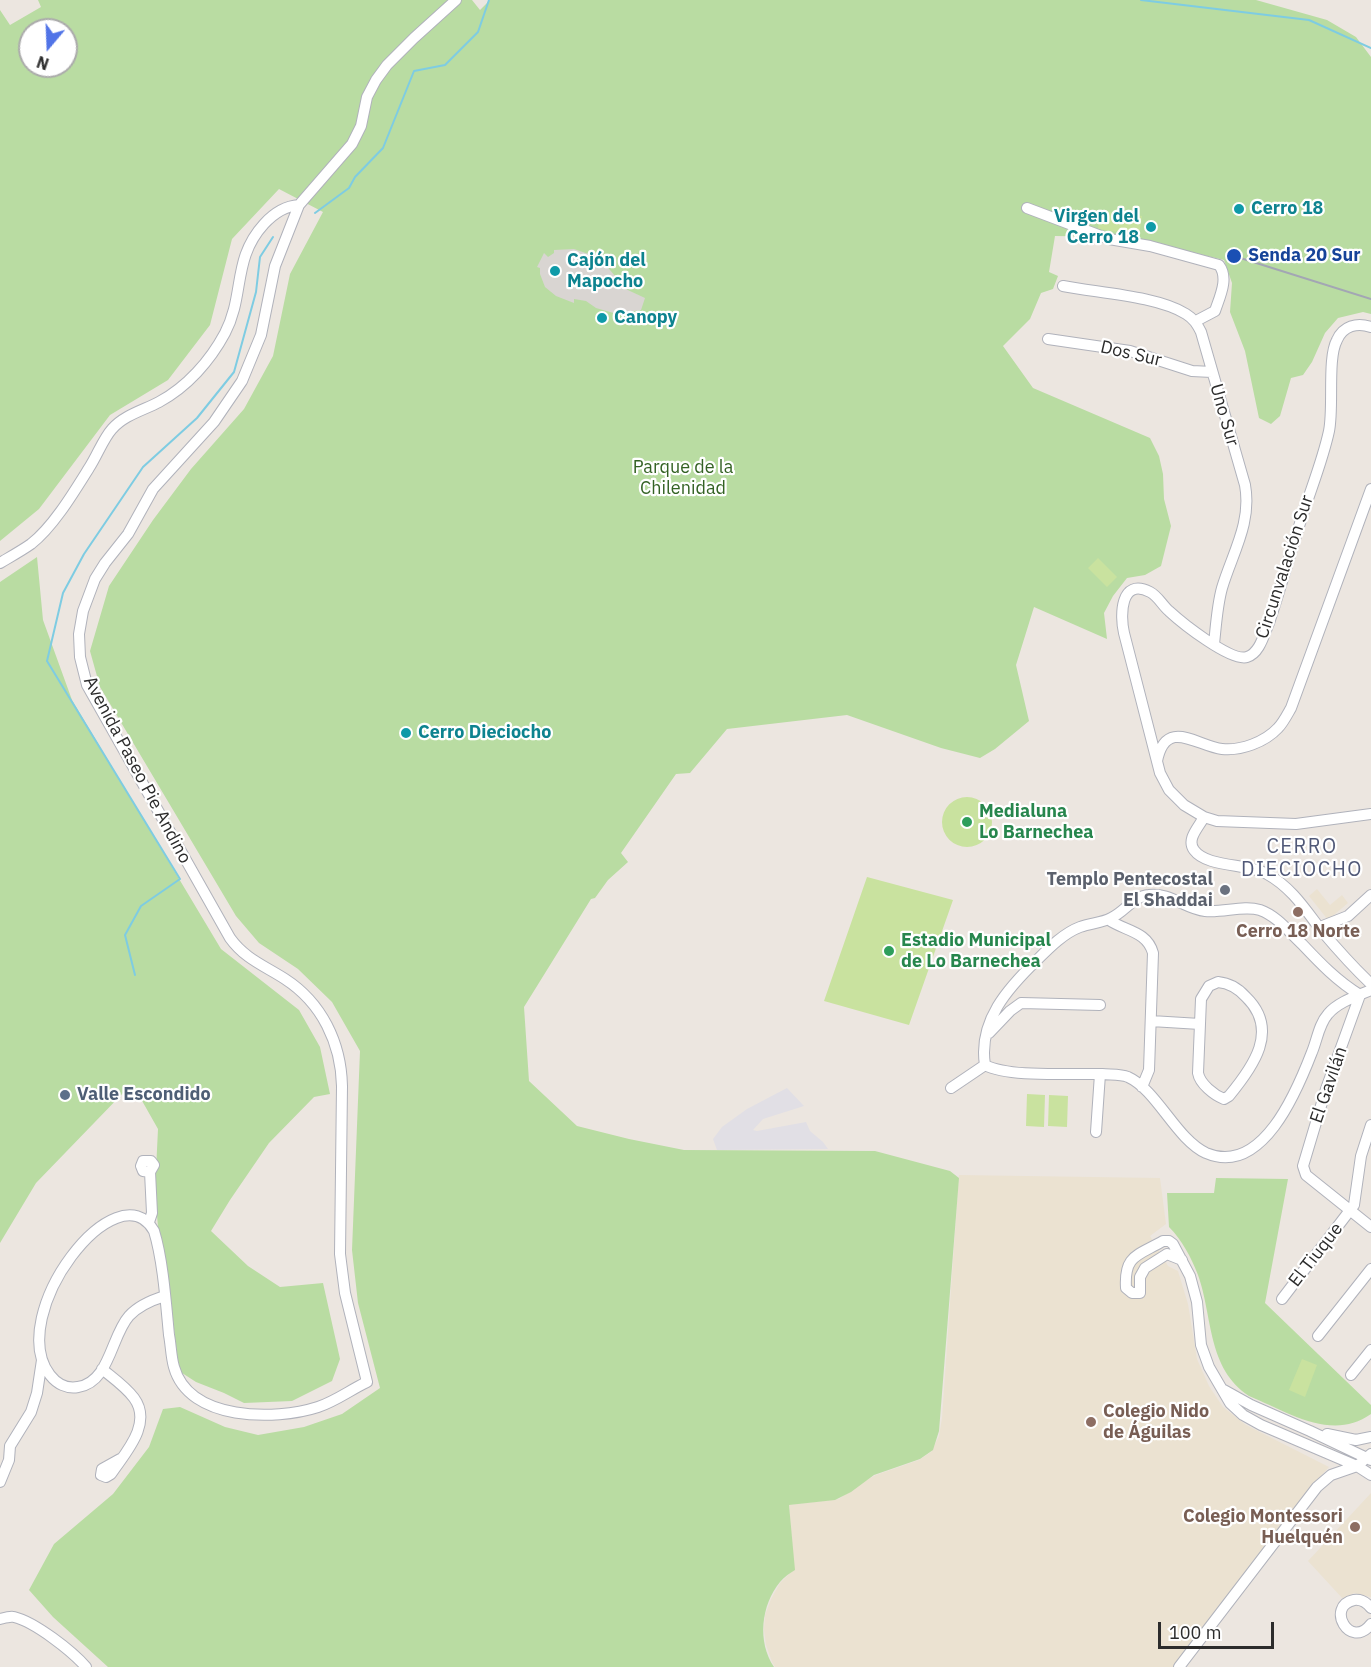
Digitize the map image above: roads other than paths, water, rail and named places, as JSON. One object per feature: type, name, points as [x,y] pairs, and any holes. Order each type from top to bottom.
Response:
[{"type":"street","name":"Avenida Paseo Pie Andino","points":[[165,1296],[174,1366],[181,1386],[196,1398],[213,1406],[243,1413],[290,1413],[334,1402],[367,1382],[345,1293],[340,1254],[342,1086],[340,1063],[334,1041],[318,1010],[303,993],[285,979],[249,959],[230,938],[87,685],[79,646],[86,600],[105,563],[128,534],[153,489],[206,432],[224,409],[249,366],[266,319],[275,266],[299,205],[352,144],[368,97],[381,72],[456,0]]},
{"type":"street","points":[[0,563],[32,543],[47,527],[86,474],[112,429],[131,415],[172,394],[202,366],[219,344],[231,319],[236,306],[242,263],[249,244],[275,214],[288,206],[299,205]]},
{"type":"street","points":[[1027,208],[1109,239],[1150,246],[1219,265],[1223,271],[1223,289],[1215,311],[1196,321],[1169,306],[1063,286]]},
{"type":"street","name":"Uno Sur","points":[[1196,321],[1245,485],[1247,499],[1245,522],[1221,592],[1214,644]]},
{"type":"street","name":"Circunvalación Sur","points":[[1157,761],[1123,626],[1122,610],[1125,599],[1129,593],[1137,589],[1151,592],[1170,613],[1228,654],[1244,658],[1250,656],[1261,642],[1269,623],[1329,432],[1332,413],[1333,353],[1336,341],[1342,332],[1351,326],[1363,324],[1371,327]]},
{"type":"street","name":"Dos Sur","points":[[1048,339],[1130,351],[1192,371],[1212,372]]},
{"type":"street","points":[[1371,489],[1291,708],[1279,728],[1255,742],[1235,749],[1218,748],[1186,737],[1175,737],[1165,743],[1157,761],[1163,779],[1174,795],[1190,810],[1204,818],[1223,822],[1287,825],[1371,814]]},
{"type":"street","points":[[1204,818],[1191,838],[1191,844],[1198,854],[1204,858],[1267,873],[1284,885],[1301,902],[1347,961],[1371,984]]},
{"type":"street","points":[[985,1065],[983,1053],[992,1018],[1009,987],[1059,940],[1080,927],[1109,920],[1136,899],[1149,895],[1160,896],[1205,911],[1258,910],[1273,916],[1335,977],[1360,995]]},
{"type":"street","points":[[1320,927],[1348,916],[1371,895]]},
{"type":"street","points":[[1109,920],[1143,937],[1151,948],[1153,957],[1149,1070],[1142,1087]]},
{"type":"street","points":[[1218,982],[1232,985],[1240,991],[1249,999],[1258,1014],[1262,1033],[1258,1052],[1249,1072],[1226,1098],[1219,1097],[1198,1077],[1200,1023],[1203,993],[1209,986],[1218,982]]},
{"type":"street","points":[[985,1065],[1002,1072],[1100,1074],[1126,1077],[1142,1087],[1183,1134],[1200,1149],[1227,1158],[1245,1154],[1259,1143],[1285,1111],[1310,1058],[1326,1016],[1340,1005],[1371,990]]},
{"type":"street","name":"El Gavilán","points":[[1351,1211],[1306,1175],[1303,1166],[1360,995]]},
{"type":"street","points":[[987,1036],[1010,1011],[1021,1003],[1100,1005]]},
{"type":"street","points":[[1151,1021],[1200,1023]]},
{"type":"street","points":[[951,1088],[985,1065]]},
{"type":"street","points":[[1096,1132],[1100,1074]]},
{"type":"street","points":[[1371,1125],[1361,1156],[1355,1202],[1351,1211],[1371,1227]]},
{"type":"street","points":[[149,1222],[152,1213],[150,1172]]},
{"type":"street","name":"El Tiuque","points":[[1282,1299],[1351,1211]]},
{"type":"street","points":[[0,1482],[9,1460],[10,1446],[31,1412],[45,1376],[41,1331],[47,1299],[58,1276],[77,1250],[98,1229],[115,1218],[133,1216],[149,1222],[156,1236],[165,1296],[141,1306],[129,1316],[102,1369],[92,1381],[75,1388],[45,1376]]},
{"type":"street","points":[[1182,1260],[1167,1254],[1145,1268],[1140,1277],[1140,1293],[1132,1293],[1126,1288],[1126,1271],[1130,1261],[1163,1241],[1173,1244],[1182,1260],[1190,1276],[1195,1293],[1201,1345],[1209,1367],[1230,1403],[1243,1415],[1261,1425],[1357,1466],[1371,1475]]},
{"type":"street","points":[[1318,1336],[1371,1269]]},
{"type":"street","points":[[1351,1375],[1371,1350]]},
{"type":"street","points":[[102,1369],[134,1397],[141,1414],[137,1434],[120,1459]]},
{"type":"street","points":[[1223,1389],[1251,1405],[1370,1457]]},
{"type":"street","points":[[1243,1415],[1245,1409],[1251,1405]]},
{"type":"street","points":[[1310,1431],[1356,1440],[1371,1437]]},
{"type":"street","points":[[1313,1447],[1329,1457],[1338,1471]]},
{"type":"street","points":[[1179,1667],[1317,1487],[1338,1471],[1357,1466],[1370,1457]]},
{"type":"street","points":[[1371,1608],[1363,1601],[1352,1601],[1343,1607],[1341,1618],[1345,1627],[1354,1632],[1364,1630],[1371,1624]]},
{"type":"street","points":[[0,1619],[14,1617],[33,1626],[86,1667]]},
{"type":"waterway","points":[[315,213],[349,188],[355,177],[383,148],[414,71],[445,65],[478,32],[489,0]]},
{"type":"waterway","points":[[1141,0],[1309,20],[1371,48]]},
{"type":"waterway","points":[[135,975],[125,935],[141,906],[180,879],[47,661],[63,593],[84,554],[143,467],[197,418],[234,372],[256,292],[260,257],[273,237]]},
{"type":"railway","points":[[1234,256],[1371,299]]},
{"type":"place","name":"Cerro 18","points":[[1239,209]]},
{"type":"place","name":"Virgen del Cerro 18","points":[[1151,227]]},
{"type":"place","name":"Senda 20 Sur","points":[[1234,256]]},
{"type":"place","name":"Cajón del Mapocho","points":[[555,271]]},
{"type":"place","name":"Canopy","points":[[602,318]]},
{"type":"place","name":"Cerro Dieciocho","points":[[406,733]]},
{"type":"place","name":"Medialuna Lo Barnechea","points":[[967,822]]},
{"type":"place","name":"Templo Pentecostal El Shaddai","points":[[1225,890]]},
{"type":"place","name":"Cerro 18 Norte","points":[[1298,912]]},
{"type":"place","name":"Estadio Municipal de Lo Barnechea","points":[[889,951]]},
{"type":"place","name":"Valle Escondido","points":[[65,1095]]},
{"type":"place","name":"Colegio Nido de Águilas","points":[[1091,1422]]},
{"type":"place","name":"Colegio Montessori Huelquén","points":[[1355,1527]]},
{"type":"district","name":"CERRO DIECIOCHO","points":[[1302,858]]},
{"type":"park label","name":"Parque de la Chilenidad","points":[[683,478]]}]
